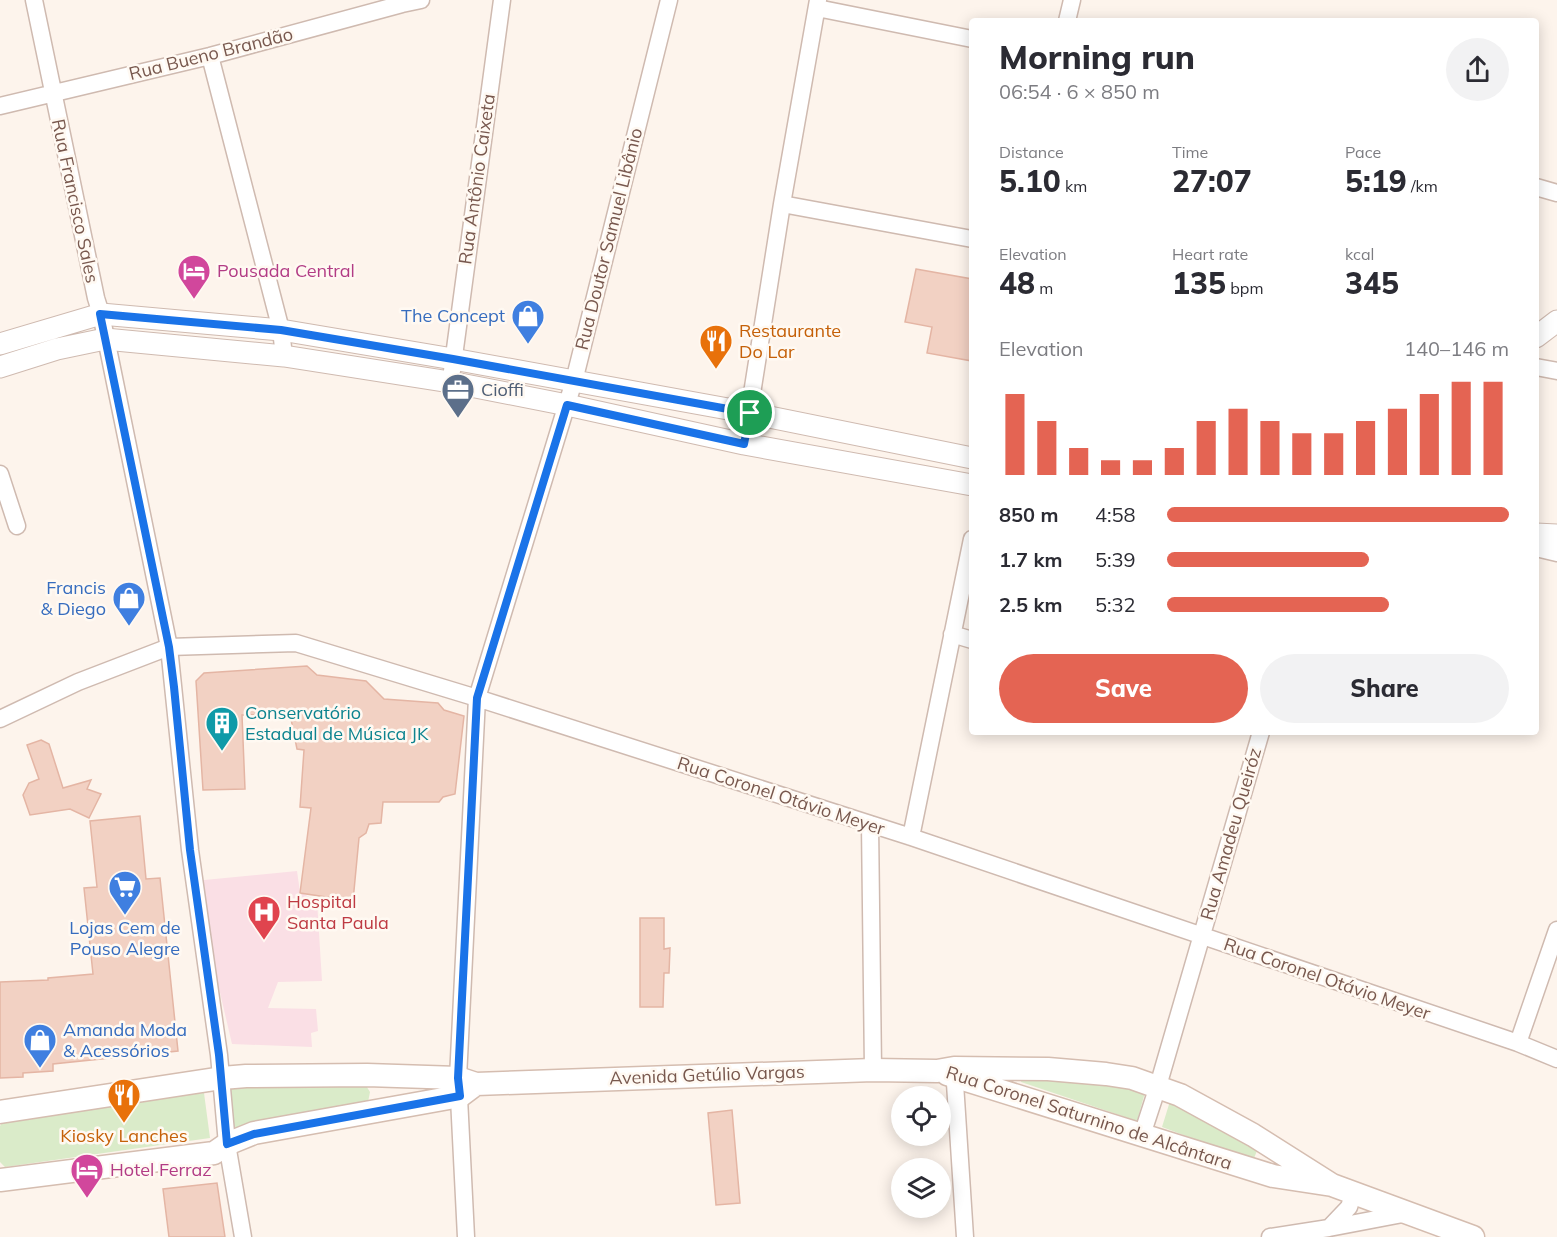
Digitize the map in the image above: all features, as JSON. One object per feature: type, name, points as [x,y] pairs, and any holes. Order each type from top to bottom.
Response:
[{"type":"main road","name":"Rua Coronel Saturnino de Alcântara","points":[[948,1072],[1048,1069],[1132,1078],[1180,1095],[1253,1135],[1332,1185]]},
{"type":"main road","name":"Avenida Getúlio Vargas","points":[[0,1112],[246,1076],[367,1075],[465,1086],[873,1070],[948,1072]]},
{"type":"main road","name":"Rua Coronel Saturnino de Alcântara","points":[[948,1072],[1273,1176],[1332,1185],[1473,1237]]},
{"type":"main road","points":[[367,1075],[376,1090],[377,1099],[371,1112]]},
{"type":"main road","name":"Avenida Getúlio Vargas","points":[[0,1180],[214,1154],[227,1144],[254,1134],[371,1112],[465,1086]]},
{"type":"street","name":"Rua Francisco Sales","points":[[34,0],[169,647],[190,850],[222,1078],[227,1144],[243,1237]]},
{"type":"street","name":"Rua Bueno Brandão","points":[[0,106],[210,56],[401,2],[421,0]]},
{"type":"street","name":"Rua Antônio Caixeta","points":[[450,382],[502,0]]},
{"type":"street","name":"Rua Doutor Samuel Libânio","points":[[466,1237],[465,1086],[477,698],[574,381],[669,0]]},
{"type":"street","points":[[1068,18],[1072,0]]},
{"type":"street","points":[[744,444],[782,204],[818,4],[969,38]]},
{"type":"street","points":[[210,56],[281,330],[284,356]]},
{"type":"street","points":[[1539,188],[1557,194]]},
{"type":"street","points":[[782,204],[969,238]]},
{"type":"street","points":[[0,344],[100,314],[281,330],[750,413],[969,457]]},
{"type":"street","points":[[1539,335],[1557,321]]},
{"type":"street","points":[[0,367],[57,349],[105,339],[284,356],[450,382],[744,444],[969,484]]},
{"type":"street","points":[[1539,368],[1557,371]]},
{"type":"street","points":[[0,474],[16,526]]},
{"type":"street","points":[[1539,534],[1557,535]]},
{"type":"street","points":[[1539,549],[1557,553]]},
{"type":"street","points":[[910,837],[969,553]]},
{"type":"street","points":[[952,634],[969,639]]},
{"type":"street","name":"Rua Coronel Otávio Meyer","points":[[0,719],[78,682],[169,647],[297,643],[477,698],[910,837],[1518,1043],[1557,1059]]},
{"type":"street","name":"Rua Amadeu Queiróz","points":[[1142,1135],[1259,735]]},
{"type":"street","points":[[870,824],[873,1070]]},
{"type":"street","points":[[1518,1043],[1557,930]]},
{"type":"street","points":[[948,1072],[965,1237]]},
{"type":"street","points":[[1329,1228],[1349,1207],[1354,1192]]},
{"type":"street","points":[[1270,1237],[1408,1213]]},
{"type":"shaded area","name":"Hospital Santa Paula","points":[[297,871],[300,892],[317,901],[322,981],[278,982],[268,1008],[316,1009],[318,1031],[311,1033],[312,1047],[232,1044],[194,881]]},
{"type":"green space","points":[[1022,1076],[1146,1089],[1137,1121],[1021,1082]]},
{"type":"green space","points":[[363,1081],[370,1092],[367,1107],[232,1130],[228,1083]]},
{"type":"green space","points":[[204,1093],[210,1138],[5,1167],[0,1162],[0,1126],[5,1118]]},
{"type":"green space","points":[[1171,1098],[1258,1148],[1253,1161],[1162,1127]]},
{"type":"building","points":[[916,269],[969,278],[969,360],[927,353],[932,327],[905,322]]},
{"type":"building","points":[[307,666],[317,675],[366,681],[384,699],[438,703],[444,710],[464,716],[455,794],[443,797],[439,802],[383,802],[381,823],[369,824],[366,833],[359,838],[353,901],[300,893],[311,808],[300,807],[304,750],[297,749],[290,714],[242,715],[245,789],[203,790],[196,681],[204,673]]},
{"type":"building","points":[[41,740],[49,744],[63,788],[91,780],[87,789],[101,794],[89,818],[70,809],[30,815],[23,795],[29,783],[39,779],[27,745]]},
{"type":"building","name":"Lojas Cem de Pouso Alegre","points":[[140,816],[146,879],[160,878],[178,1051],[53,1064],[53,1071],[23,1073],[23,1077],[0,1078],[0,982],[48,980],[48,978],[93,974],[84,888],[97,887],[90,821]]},
{"type":"building","points":[[640,918],[664,918],[664,949],[670,948],[669,973],[664,973],[663,1007],[640,1007]]},
{"type":"building","points":[[732,1110],[740,1203],[716,1205],[708,1113]]},
{"type":"building","points":[[217,1183],[225,1237],[169,1237],[163,1189]]},
{"type":"place","name":"Pousada Central","points":[[194,300]]},
{"type":"place","name":"The Concept","points":[[528,345]]},
{"type":"place","name":"Restaurante Do Lar","points":[[716,370]]},
{"type":"place","name":"Cioffi","points":[[458,419]]},
{"type":"place","name":"Francis & Diego","points":[[129,627]]},
{"type":"place","name":"Conservatório Estadual de Música JK","points":[[222,752]]},
{"type":"place","name":"Lojas Cem de Pouso Alegre","points":[[125,916]]},
{"type":"place","name":"Hospital Santa Paula","points":[[264,941]]},
{"type":"place","name":"Amanda Moda & Acessórios","points":[[40,1069]]},
{"type":"place","name":"Kiosky Lanches","points":[[124,1124]]},
{"type":"place","name":"Hotel Ferraz","points":[[87,1199]]},
{"type":"route","points":[[100,314],[281,330],[750,413],[744,444],[567,405],[477,698],[458,1078],[460,1096],[254,1134],[227,1144],[222,1078],[190,850],[169,647],[100,314]]}]
